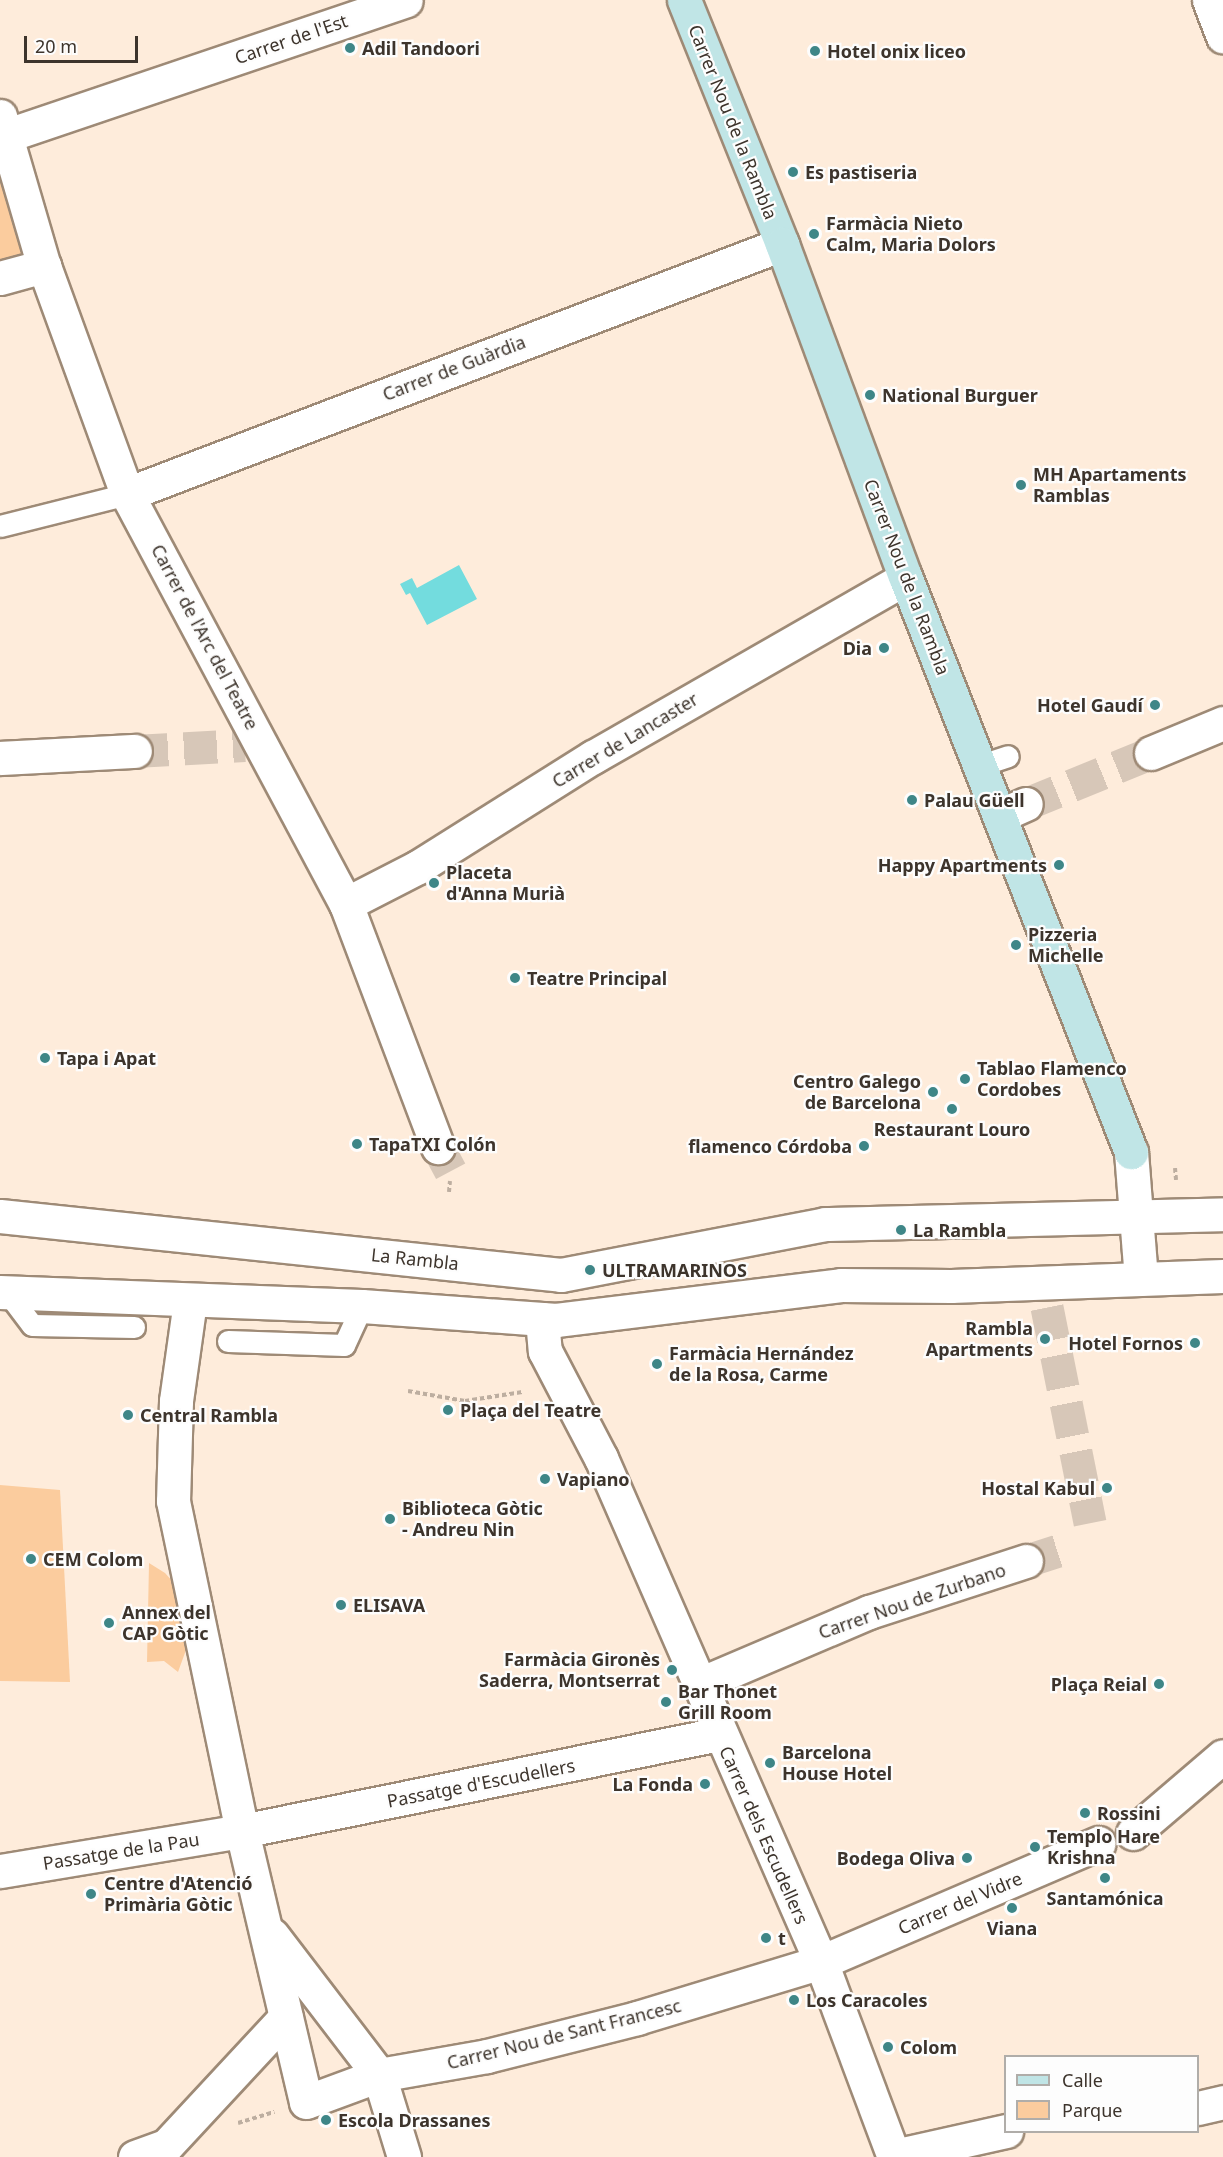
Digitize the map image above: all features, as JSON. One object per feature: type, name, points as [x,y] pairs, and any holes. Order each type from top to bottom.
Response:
[{"type":"street","name":"Carrer de l'Est","points":[[2,126],[361,7],[406,0]]},
{"type":"street","name":"Carrer Nou de la Rambla","points":[[684,0],[782,244],[905,578],[995,760],[1014,809],[1131,1152],[1136,1216]]},
{"type":"street","points":[[1209,0],[1223,36]]},
{"type":"street","name":"Carrer de l'Arc del Teatre","points":[[2,126],[44,266],[127,494],[254,744],[346,904],[438,1147]]},
{"type":"street","name":"Carrer de Guàrdia","points":[[127,494],[782,244]]},
{"type":"street","points":[[0,278],[44,266]]},
{"type":"street","name":"Carrer de Lancaster","points":[[346,904],[418,867],[593,757],[905,578]]},
{"type":"street","points":[[1151,753],[1223,723]]},
{"type":"street","points":[[0,758],[135,751]]},
{"type":"street","name":"La Rambla","points":[[0,1216],[561,1275],[825,1224],[1223,1214]]},
{"type":"street","points":[[1136,1216],[1141,1279]]},
{"type":"street","points":[[4,1292],[362,1306],[542,1319],[842,1285],[951,1286],[1223,1276]]},
{"type":"street","points":[[135,2157],[166,2146],[286,2017],[242,1831],[173,1501],[176,1401],[190,1301]]},
{"type":"street","name":"Carrer dels Escudellers","points":[[542,1319],[545,1351],[601,1458],[821,1962],[894,2156]]},
{"type":"street","name":"Carrer Nou de Zurbano","points":[[700,1684],[869,1612],[1026,1561]]},
{"type":"street","name":"Passatge d'Escudellers","points":[[242,1831],[720,1734]]},
{"type":"street","points":[[1133,1833],[1223,1756]]},
{"type":"street","name":"Passatge de la Pau","points":[[0,1871],[242,1831]]},
{"type":"street","name":"Carrer del Vidre","points":[[821,1962],[1099,1843]]},
{"type":"street","points":[[264,1926],[379,2075],[404,2157]]},
{"type":"street","name":"Carrer Nou de Sant Francesc","points":[[286,2017],[306,2102],[379,2075],[487,2056],[637,2018],[821,1962]]},
{"type":"street","points":[[1199,2108],[1223,2102]]},
{"type":"street","points":[[894,2156],[1004,2131]]},
{"type":"lane","points":[[0,526],[127,494]]},
{"type":"lane","points":[[4,1292],[32,1324],[134,1327]]},
{"type":"lane","points":[[228,1341],[344,1345],[362,1306]]},
{"type":"path","points":[[408,1391],[465,1401],[522,1392]]},
{"type":"green space","points":[[0,170],[24,255],[0,262]]},
{"type":"green space","name":"CEM Colom","points":[[0,1485],[60,1490],[70,1682],[0,1681]]},
{"type":"green space","points":[[149,1563],[165,1573],[184,1594],[190,1639],[178,1672],[164,1661],[147,1662]]},
{"type":"water","points":[[459,565],[477,599],[427,625],[410,593],[406,595],[400,584],[412,578],[417,588]]},
{"type":"tunnel","points":[[135,751],[245,745]]},
{"type":"tunnel","points":[[1026,804],[1151,753]]},
{"type":"tunnel","points":[[438,1147],[451,1171]]},
{"type":"tunnel","points":[[1047,1307],[1090,1523]]},
{"type":"tunnel","points":[[1026,1561],[1059,1550]]},
{"type":"place","name":"Adil Tandoori","points":[[350,48]]},
{"type":"place","name":"Hotel onix liceo","points":[[815,51]]},
{"type":"place","name":"Es pastiseria","points":[[793,172]]},
{"type":"place","name":"Farmàcia Nieto Calm, Maria Dolors","points":[[814,234]]},
{"type":"place","name":"National Burguer","points":[[870,395]]},
{"type":"place","name":"MH Apartaments Ramblas","points":[[1021,485]]},
{"type":"place","name":"Dia","points":[[884,648]]},
{"type":"place","name":"Hotel Gaudí","points":[[1155,705]]},
{"type":"place","name":"Palau Güell","points":[[912,800]]},
{"type":"place","name":"Happy Apartments","points":[[1059,865]]},
{"type":"place","name":"Placeta d'Anna Murià","points":[[434,883]]},
{"type":"place","name":"Pizzeria Michelle","points":[[1016,945]]},
{"type":"place","name":"Teatre Principal","points":[[515,978]]},
{"type":"place","name":"Tapa i Apat","points":[[45,1058]]},
{"type":"place","name":"Tablao Flamenco Cordobes","points":[[965,1079]]},
{"type":"place","name":"Centro Galego de Barcelona","points":[[933,1092]]},
{"type":"place","name":"Restaurant Louro","points":[[952,1109]]},
{"type":"place","name":"TapaTXI Colón","points":[[357,1144]]},
{"type":"place","name":"flamenco Córdoba","points":[[864,1146]]},
{"type":"place","name":"La Rambla","points":[[901,1230]]},
{"type":"place","name":"ULTRAMARINOS","points":[[590,1270]]},
{"type":"place","name":"Rambla Apartments","points":[[1045,1339]]},
{"type":"place","name":"Hotel Fornos","points":[[1195,1343]]},
{"type":"place","name":"Farmàcia Hernández de la Rosa, Carme","points":[[657,1364]]},
{"type":"place","name":"Plaça del Teatre","points":[[448,1410]]},
{"type":"place","name":"Central Rambla","points":[[128,1415]]},
{"type":"place","name":"Vapiano","points":[[545,1479]]},
{"type":"place","name":"Hostal Kabul","points":[[1107,1488]]},
{"type":"place","name":"Biblioteca Gòtic - Andreu Nin","points":[[390,1519]]},
{"type":"place","name":"CEM Colom","points":[[31,1559]]},
{"type":"place","name":"ELISAVA","points":[[341,1605]]},
{"type":"place","name":"Annex del CAP Gòtic","points":[[109,1623]]},
{"type":"place","name":"Farmàcia Gironès Saderra, Montserrat","points":[[672,1670]]},
{"type":"place","name":"Plaça Reial","points":[[1159,1684]]},
{"type":"place","name":"Bar Thonet Grill Room","points":[[666,1702]]},
{"type":"place","name":"Barcelona House Hotel","points":[[770,1763]]},
{"type":"place","name":"La Fonda","points":[[705,1784]]},
{"type":"place","name":"Rossini","points":[[1085,1813]]},
{"type":"place","name":"Templo Hare Krishna","points":[[1035,1847]]},
{"type":"place","name":"Bodega Oliva","points":[[967,1858]]},
{"type":"place","name":"Santamónica","points":[[1105,1878]]},
{"type":"place","name":"Centre d'Atenció Primària Gòtic","points":[[91,1894]]},
{"type":"place","name":"Viana","points":[[1012,1908]]},
{"type":"place","name":"t","points":[[766,1938]]},
{"type":"place","name":"Los Caracoles","points":[[794,2000]]},
{"type":"place","name":"Colom","points":[[888,2047]]},
{"type":"place","name":"Escola Drassanes","points":[[326,2120]]}]
